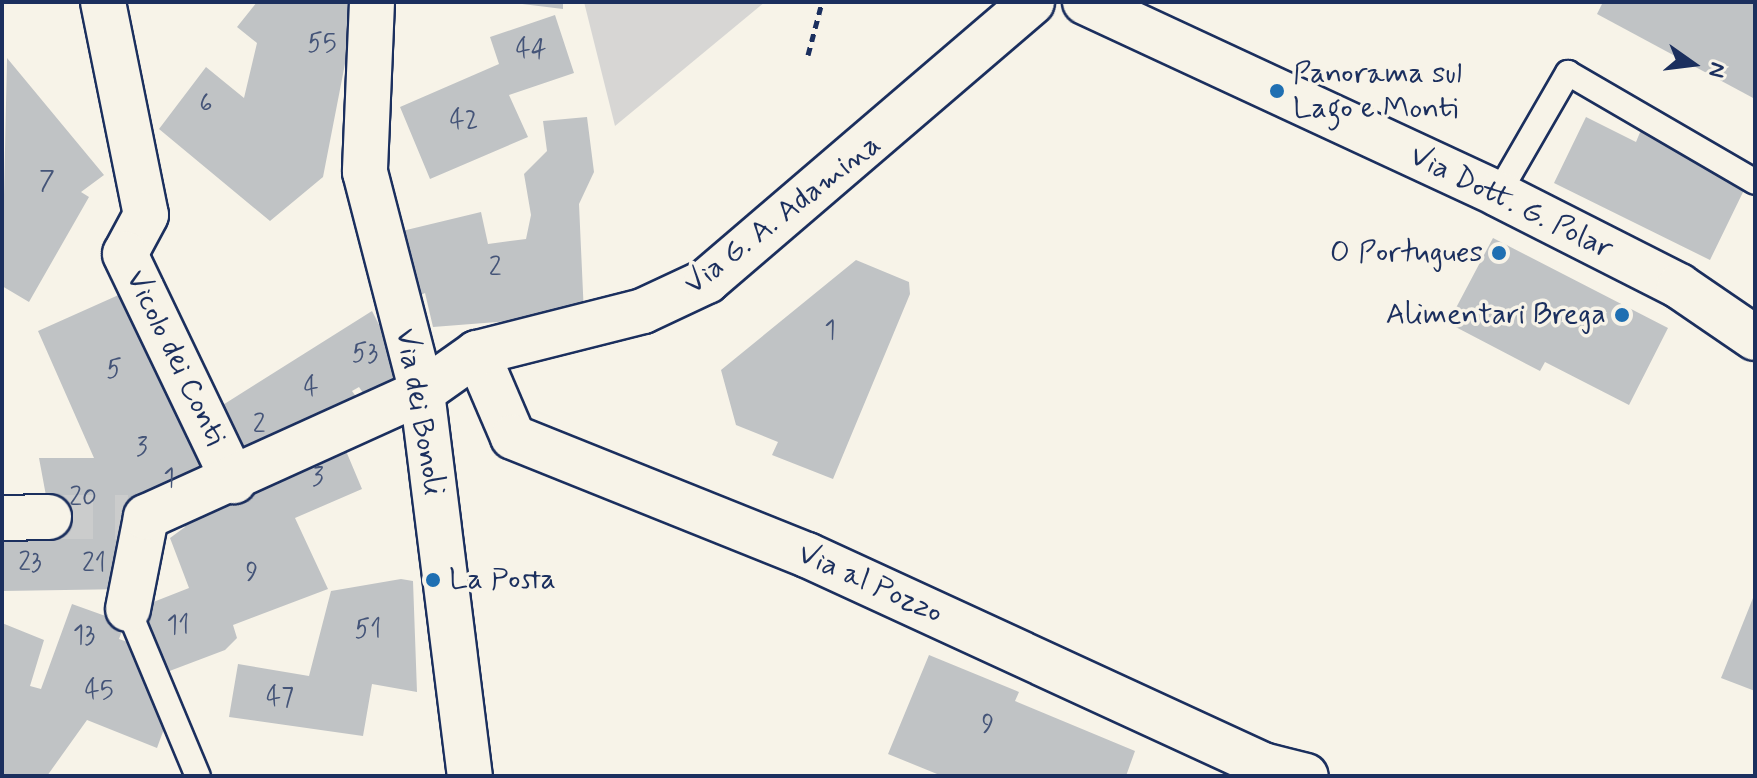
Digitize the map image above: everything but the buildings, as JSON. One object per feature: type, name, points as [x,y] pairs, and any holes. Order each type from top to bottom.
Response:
[{"type":"street","name":"Vicolo dei Conti","points":[[103,2],[146,215],[125,254],[234,481]]},
{"type":"street","name":"Via dei Bonoli","points":[[372,2],[365,172],[422,392],[470,776]]},
{"type":"street","name":"Via G. A. Adamina","points":[[128,609],[137,517],[234,481],[422,392],[477,353],[643,311],[707,281],[1032,2]]},
{"type":"street","name":"Via Dott. G. Polar","points":[[1085,2],[1498,194],[1679,286],[1755,338]]},
{"type":"street","name":"Via al Pozzo","points":[[477,353],[513,437],[834,567],[1260,770],[1306,776]]},
{"type":"street","points":[[2,518],[49,517]]},
{"type":"lane","points":[[1498,194],[1568,73],[1755,182]]},
{"type":"lane","name":"Via G. A. Adamina","points":[[128,609],[198,776]]},
{"type":"path","points":[[808,55],[822,2]]},
{"type":"shaded area","points":[[584,2],[765,2],[615,126]]},
{"type":"tunnel","points":[[49,517],[128,517]]},
{"type":"place","name":"Panorama sul Lago e Monti","points":[[1277,91]]},
{"type":"place","name":"O Portugues","points":[[1499,253]]},
{"type":"place","name":"Alimentari Brega","points":[[1622,315]]},
{"type":"place","name":"La Posta","points":[[433,580]]}]
